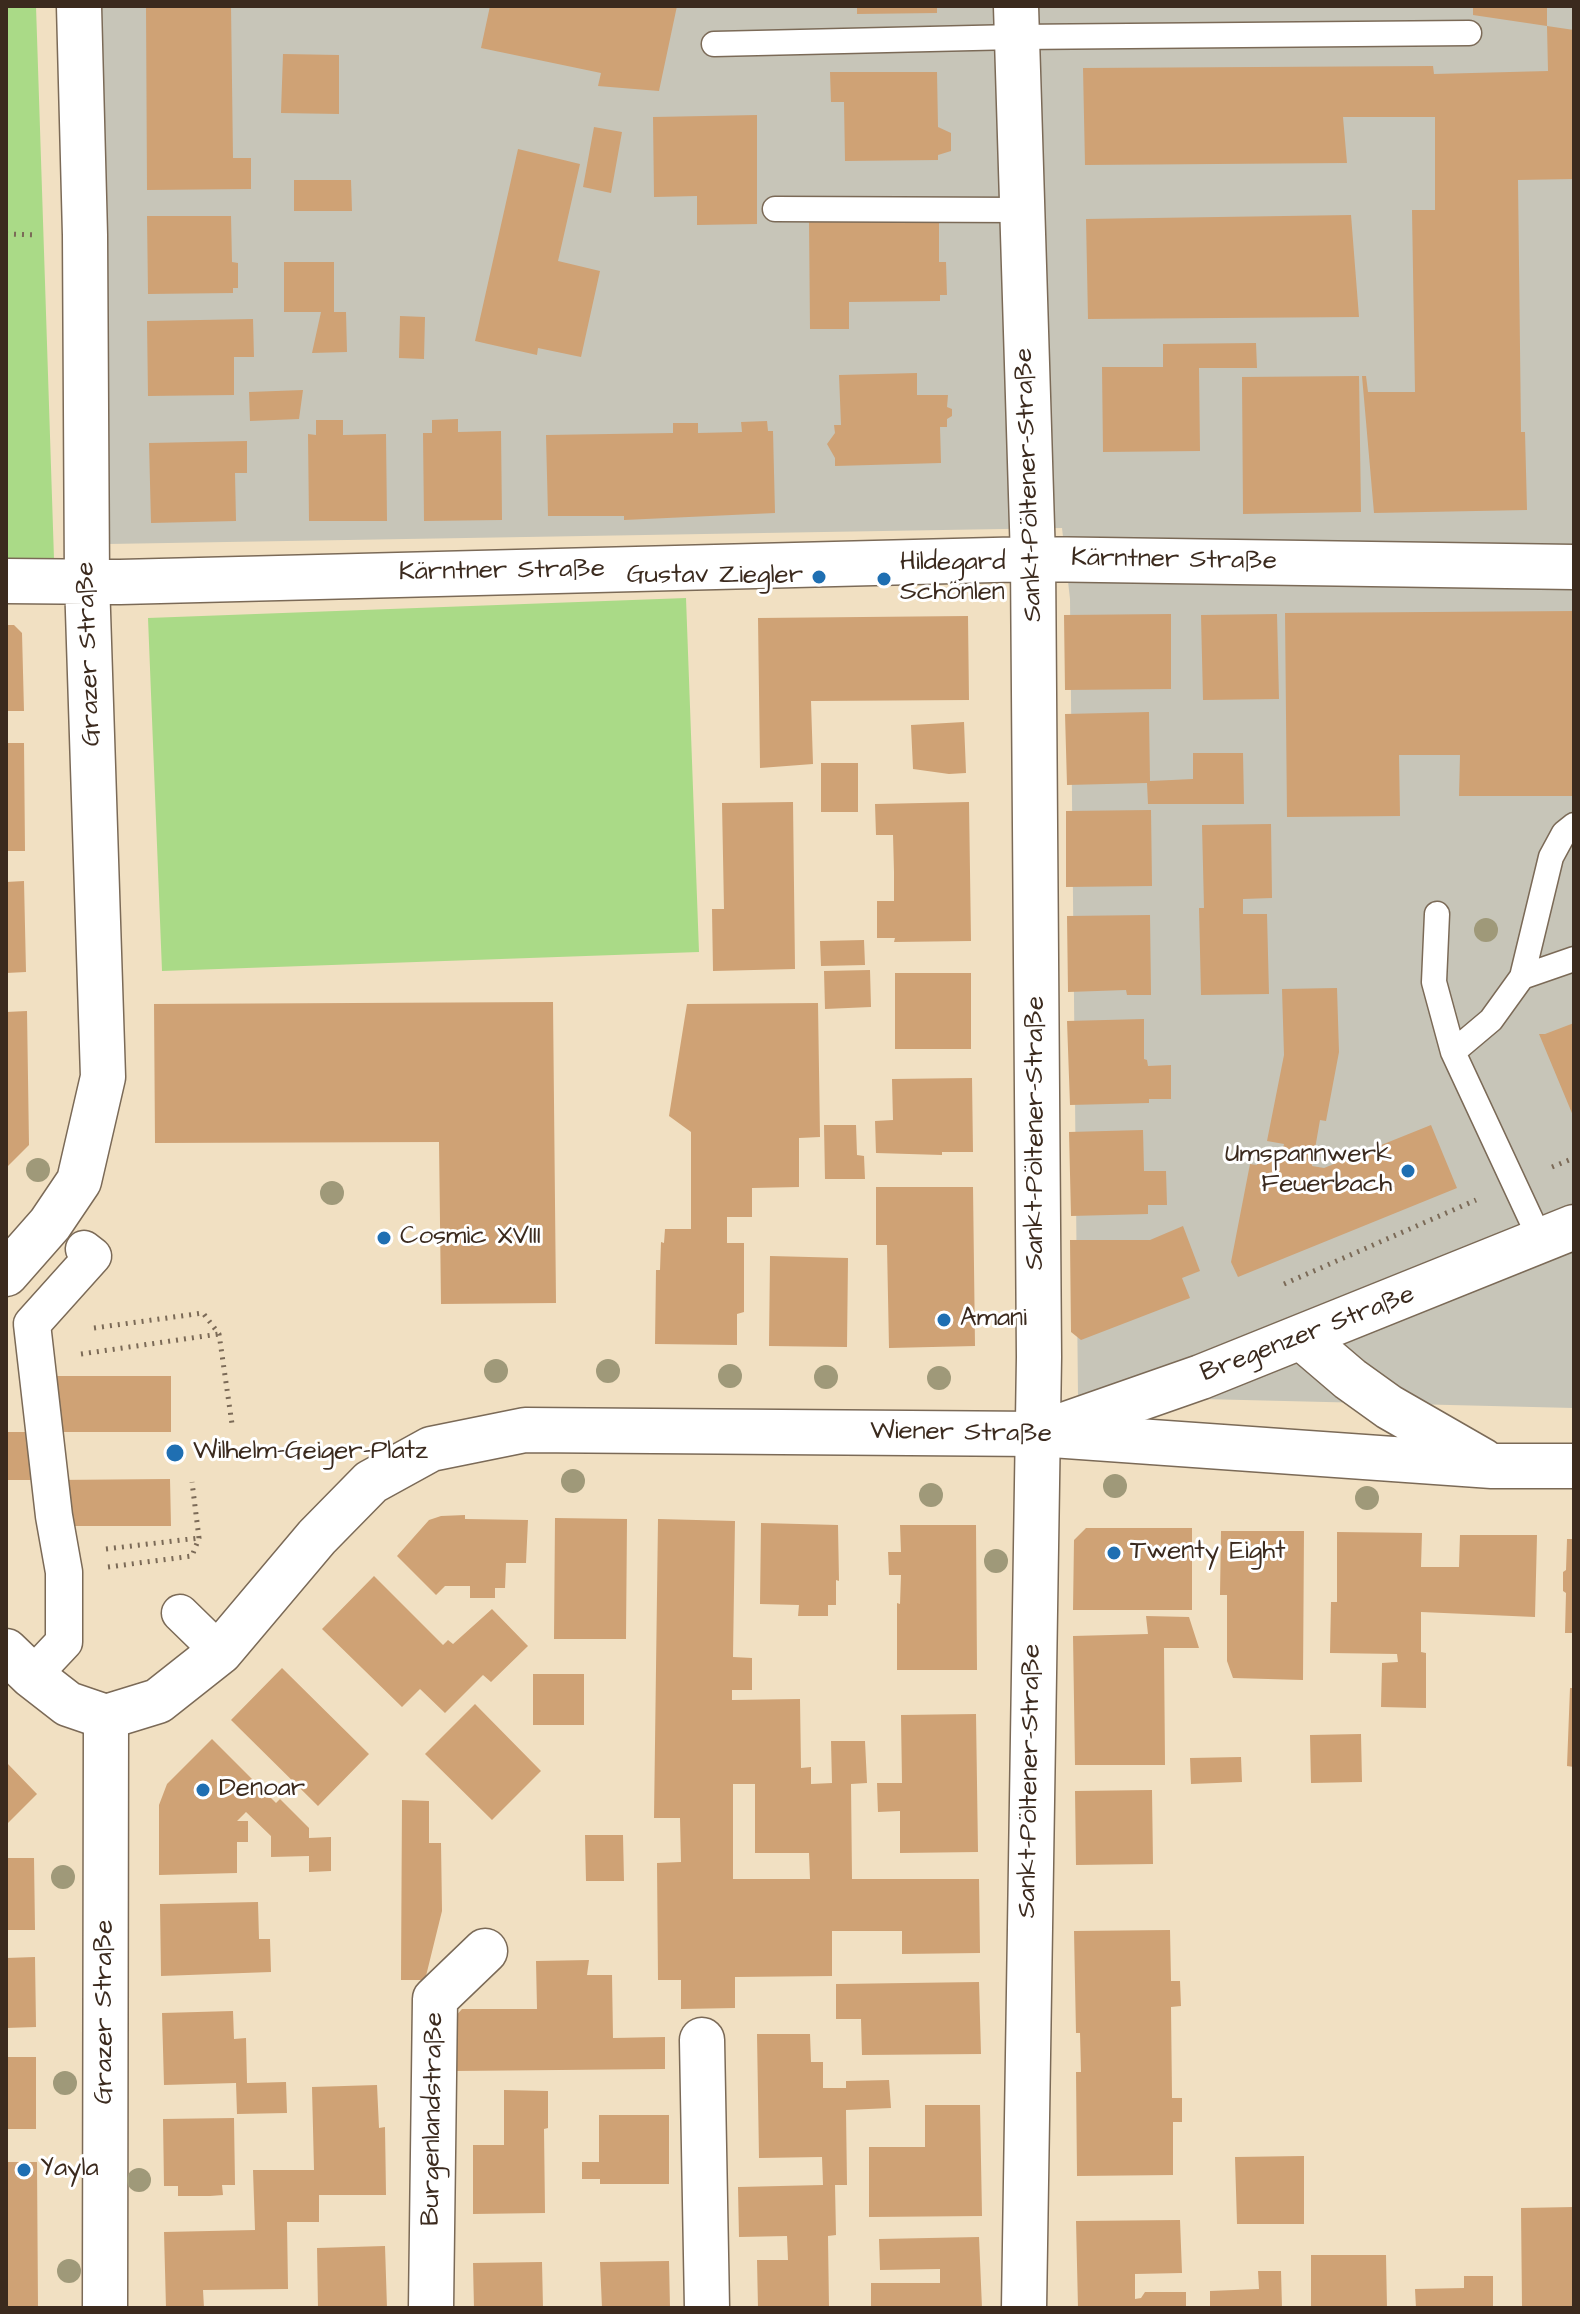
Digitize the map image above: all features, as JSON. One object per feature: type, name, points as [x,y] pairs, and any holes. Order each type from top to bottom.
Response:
[{"type":"street","name":"Grazer Straße","points":[[10,1262],[50,1224],[79,1181],[103,1077],[87,581],[85,235],[79,6]]},
{"type":"street","name":"Sankt-Pöltener-Straße","points":[[1016,22],[1033,559],[1038,1434],[1024,2308]]},
{"type":"street","name":"Kärntner Straße","points":[[6,581],[1033,559],[1574,567]]},
{"type":"street","name":"Bregenzer Straße","points":[[1038,1434],[1201,1377],[1558,1234]]},
{"type":"street","points":[[84,1249],[93,1256],[32,1324],[45,1347],[72,1562],[64,1642],[19,1663],[68,1704],[106,1717],[158,1701],[220,1652],[180,1613]]},
{"type":"street","name":"Wiener Straße","points":[[1302,1338],[1389,1407],[1492,1466]]},
{"type":"street","name":"Wiener Straße","points":[[220,1652],[317,1537],[371,1482],[431,1449],[525,1430],[1038,1434],[1492,1466],[1574,1466]]},
{"type":"street","name":"Grazer Straße","points":[[105,2308],[106,1717]]},
{"type":"street","name":"Burgenlandstraße","points":[[431,2308],[435,1999],[485,1951]]},
{"type":"street","points":[[702,2040],[707,2308]]},
{"type":"lane","points":[[714,44],[1016,22],[1469,33]]},
{"type":"lane","points":[[775,209],[1022,210]]},
{"type":"lane","points":[[1453,1052],[1491,1020],[1522,977],[1551,857],[1564,833],[1574,825]]},
{"type":"lane","points":[[1437,914],[1434,982],[1453,1052],[1515,1183],[1558,1234]]},
{"type":"lane","points":[[1522,977],[1574,959]]},
{"type":"path","points":[[1271,1289],[1574,1158]]},
{"type":"path","points":[[45,1347],[203,1313],[219,1334],[232,1424]]},
{"type":"path","points":[[45,1347],[219,1334]]},
{"type":"path","points":[[72,1562],[192,1556],[199,1538],[192,1482]]},
{"type":"path","points":[[72,1562],[199,1538]]},
{"type":"shaded area","points":[[101,6],[1574,6],[1574,1408],[1078,1396],[1070,599],[1062,528],[108,544]]},
{"type":"green space","points":[[6,6],[36,6],[54,559],[6,559]]},
{"type":"green space","points":[[686,598],[699,952],[162,971],[148,618]]},
{"type":"building","points":[[146,6],[231,6],[233,158],[251,158],[251,189],[147,190]]},
{"type":"building","points":[[490,6],[677,6],[659,91],[598,86],[601,73],[481,48]]},
{"type":"building","points":[[857,6],[937,6],[937,13],[857,14]]},
{"type":"building","points":[[1473,6],[1547,6],[1547,26],[1473,15]]},
{"type":"building","points":[[1547,26],[1574,30],[1574,179],[1518,180],[1521,432],[1525,432],[1527,510],[1374,513],[1362,376],[1366,376],[1368,392],[1415,392],[1412,210],[1435,210],[1435,117],[1343,117],[1347,163],[1085,165],[1083,68],[1433,66],[1434,74],[1548,71]]},
{"type":"building","points":[[283,54],[339,55],[339,114],[281,113]]},
{"type":"building","points":[[830,72],[937,72],[938,127],[951,133],[951,151],[938,155],[938,160],[845,161],[844,102],[831,102]]},
{"type":"building","points":[[757,115],[757,224],[697,225],[697,196],[654,197],[653,117]]},
{"type":"building","points":[[594,127],[622,132],[611,193],[583,187]]},
{"type":"building","points":[[518,149],[580,164],[558,261],[600,271],[581,357],[538,348],[537,355],[475,341]]},
{"type":"building","points":[[294,180],[351,180],[352,211],[294,211]]},
{"type":"building","points":[[1351,215],[1359,317],[1088,319],[1086,219]]},
{"type":"building","points":[[147,216],[231,216],[232,262],[238,263],[238,288],[233,288],[233,293],[148,294]]},
{"type":"building","points":[[809,222],[939,222],[939,262],[946,262],[947,295],[940,295],[940,301],[849,302],[849,329],[810,329]]},
{"type":"building","points":[[284,262],[334,262],[334,312],[346,312],[347,352],[312,353],[321,312],[284,312]]},
{"type":"building","points":[[400,316],[425,317],[424,359],[399,358]]},
{"type":"building","points":[[253,319],[254,357],[234,357],[234,395],[148,396],[147,321]]},
{"type":"building","points":[[1256,343],[1257,368],[1199,368],[1200,451],[1103,452],[1102,367],[1163,367],[1163,344]]},
{"type":"building","points":[[917,373],[917,395],[948,395],[947,407],[952,409],[947,427],[940,427],[941,463],[835,466],[835,458],[827,444],[835,433],[834,425],[841,425],[839,375]]},
{"type":"building","points":[[1359,376],[1361,512],[1243,514],[1242,377]]},
{"type":"building","points":[[303,390],[299,419],[250,421],[249,392]]},
{"type":"building","points":[[458,419],[458,432],[501,431],[502,520],[424,521],[423,433],[432,433],[432,420]]},
{"type":"building","points":[[316,420],[343,420],[343,435],[386,434],[387,521],[309,521],[308,434],[316,435]]},
{"type":"building","points":[[767,421],[768,431],[773,431],[775,513],[624,520],[624,516],[548,516],[546,435],[673,433],[673,423],[698,423],[698,433],[742,432],[741,422]]},
{"type":"building","points":[[247,441],[247,473],[235,473],[236,521],[151,523],[149,443]]},
{"type":"building","points":[[1574,611],[1574,796],[1459,796],[1460,755],[1399,755],[1400,816],[1287,817],[1285,613]]},
{"type":"building","points":[[1171,614],[1171,689],[1065,690],[1064,615]]},
{"type":"building","points":[[1277,614],[1279,699],[1203,700],[1201,615]]},
{"type":"building","points":[[968,616],[969,700],[811,701],[813,764],[760,768],[758,618]]},
{"type":"building","points":[[6,625],[14,625],[22,633],[24,711],[6,711]]},
{"type":"building","points":[[1149,712],[1150,781],[1193,779],[1193,753],[1243,753],[1244,804],[1148,804],[1147,783],[1067,785],[1065,714]]},
{"type":"building","points":[[964,722],[966,773],[913,769],[911,725]]},
{"type":"building","points":[[6,743],[24,743],[25,851],[6,851]]},
{"type":"building","points":[[821,763],[858,763],[858,812],[821,812]]},
{"type":"building","points":[[793,802],[795,969],[713,971],[712,909],[724,909],[722,803]]},
{"type":"building","points":[[969,802],[971,941],[894,942],[895,938],[877,938],[877,901],[894,901],[894,872],[893,835],[876,835],[875,804]]},
{"type":"building","points":[[1151,810],[1152,886],[1066,887],[1066,811]]},
{"type":"building","points":[[1271,824],[1272,898],[1243,899],[1243,914],[1267,914],[1269,994],[1201,995],[1199,908],[1204,908],[1202,825]]},
{"type":"building","points":[[24,881],[26,972],[6,973],[6,882]]},
{"type":"building","points":[[1150,915],[1151,995],[1127,995],[1126,990],[1068,992],[1067,916]]},
{"type":"building","points":[[864,940],[865,965],[821,966],[820,941]]},
{"type":"building","points":[[870,970],[871,1007],[825,1009],[824,971]]},
{"type":"building","points":[[895,973],[971,973],[971,1049],[895,1049]]},
{"type":"building","points":[[1337,988],[1339,1052],[1326,1121],[1320,1120],[1312,1166],[1324,1168],[1431,1125],[1457,1188],[1238,1277],[1231,1262],[1250,1164],[1257,1165],[1259,1154],[1281,1157],[1284,1144],[1267,1141],[1284,1055],[1282,989]]},
{"type":"building","points":[[553,1002],[556,1303],[441,1304],[439,1142],[155,1143],[154,1004]]},
{"type":"building","points":[[818,1003],[820,1137],[799,1138],[799,1187],[752,1188],[752,1217],[727,1217],[727,1243],[744,1243],[744,1312],[737,1314],[737,1345],[655,1344],[656,1270],[660,1270],[665,1229],[691,1229],[691,1132],[669,1116],[687,1004]]},
{"type":"building","points":[[27,1011],[29,1145],[6,1168],[6,1012]]},
{"type":"building","points":[[1144,1019],[1144,1059],[1148,1066],[1171,1065],[1171,1099],[1149,1099],[1149,1103],[1070,1105],[1067,1021]]},
{"type":"building","points":[[1574,1023],[1574,1118],[1539,1034]]},
{"type":"building","points":[[972,1078],[973,1152],[942,1152],[942,1155],[876,1153],[875,1121],[893,1120],[892,1079]]},
{"type":"building","points":[[824,1125],[856,1125],[857,1155],[864,1156],[865,1179],[825,1179]]},
{"type":"building","points":[[1143,1130],[1144,1171],[1166,1171],[1167,1205],[1148,1205],[1148,1214],[1071,1216],[1069,1132]]},
{"type":"building","points":[[876,1187],[973,1187],[975,1346],[889,1348],[887,1245],[876,1245]]},
{"type":"building","points":[[1183,1226],[1200,1271],[1182,1278],[1190,1298],[1081,1340],[1071,1332],[1070,1240],[1150,1240]]},
{"type":"building","points":[[770,1256],[848,1258],[847,1347],[769,1346]]},
{"type":"building","points":[[54,1376],[171,1376],[171,1432],[54,1432]]},
{"type":"building","points":[[6,1432],[54,1432],[54,1480],[6,1480]]},
{"type":"building","points":[[170,1479],[171,1526],[54,1526],[54,1480]]},
{"type":"building","points":[[465,1515],[465,1519],[528,1520],[526,1563],[506,1563],[505,1588],[495,1588],[495,1598],[470,1598],[470,1586],[445,1586],[436,1595],[397,1556],[429,1520]]},
{"type":"building","points":[[555,1518],[627,1519],[626,1639],[554,1639]]},
{"type":"building","points":[[658,1519],[735,1521],[733,1657],[752,1658],[752,1690],[732,1690],[732,1700],[800,1699],[801,1768],[811,1767],[811,1784],[832,1783],[831,1741],[865,1741],[867,1783],[851,1784],[852,1879],[979,1879],[980,1953],[902,1954],[902,1931],[832,1931],[832,1976],[735,1977],[735,2008],[681,2009],[681,1980],[658,1980],[657,1863],[681,1862],[680,1818],[654,1818]],"holes":[[[733,1784],[755,1784],[755,1853],[809,1853],[810,1879],[733,1879]]]},
{"type":"building","points":[[761,1523],[838,1525],[839,1581],[836,1580],[836,1605],[828,1605],[828,1616],[798,1616],[799,1605],[760,1604]]},
{"type":"building","points":[[900,1525],[976,1525],[977,1670],[897,1670],[897,1603],[900,1604],[901,1575],[889,1575],[888,1552],[901,1552]]},
{"type":"building","points":[[1086,1528],[1192,1528],[1192,1610],[1073,1610],[1074,1540]]},
{"type":"building","points":[[1221,1531],[1304,1531],[1303,1680],[1233,1678],[1227,1661],[1227,1595],[1220,1595]]},
{"type":"building","points":[[1337,1532],[1422,1533],[1421,1567],[1459,1567],[1460,1535],[1537,1535],[1535,1617],[1421,1612],[1421,1652],[1426,1653],[1426,1708],[1381,1707],[1382,1663],[1398,1662],[1397,1654],[1330,1653],[1331,1602],[1337,1602]]},
{"type":"building","points":[[1567,1539],[1574,1539],[1574,1633],[1565,1633],[1563,1572],[1566,1570]]},
{"type":"building","points":[[374,1576],[443,1645],[448,1640],[453,1644],[492,1609],[528,1646],[491,1682],[483,1675],[445,1713],[420,1689],[402,1707],[322,1629]]},
{"type":"building","points":[[1146,1616],[1189,1617],[1199,1648],[1164,1648],[1165,1765],[1075,1765],[1073,1636],[1148,1634]]},
{"type":"building","points":[[282,1668],[369,1754],[318,1806],[231,1720]]},
{"type":"building","points":[[533,1674],[584,1674],[584,1725],[533,1725]]},
{"type":"building","points":[[1570,1688],[1574,1688],[1574,1767],[1567,1766]]},
{"type":"building","points":[[475,1704],[541,1771],[492,1820],[425,1754]]},
{"type":"building","points":[[976,1714],[978,1852],[900,1853],[900,1811],[878,1812],[877,1783],[902,1783],[901,1715]]},
{"type":"building","points":[[1361,1734],[1362,1782],[1311,1783],[1310,1735]]},
{"type":"building","points":[[212,1739],[276,1803],[280,1799],[309,1828],[309,1838],[331,1837],[331,1871],[309,1872],[309,1856],[271,1857],[271,1836],[246,1812],[237,1821],[248,1821],[248,1842],[237,1842],[237,1873],[159,1875],[159,1805],[167,1784]]},
{"type":"building","points":[[1241,1757],[1242,1782],[1191,1784],[1190,1758]]},
{"type":"building","points":[[6,1762],[37,1794],[6,1825]]},
{"type":"building","points":[[1152,1790],[1153,1864],[1076,1865],[1075,1791]]},
{"type":"building","points":[[402,1800],[429,1801],[429,1843],[441,1843],[442,1911],[425,1980],[401,1980]]},
{"type":"building","points":[[585,1835],[623,1835],[624,1881],[586,1881]]},
{"type":"building","points":[[6,1858],[34,1858],[35,1930],[6,1930]]},
{"type":"building","points":[[258,1902],[259,1939],[270,1939],[271,1972],[161,1976],[160,1904]]},
{"type":"building","points":[[1170,1930],[1171,1981],[1180,1981],[1181,2006],[1171,2007],[1172,2098],[1182,2098],[1182,2122],[1173,2122],[1173,2175],[1077,2176],[1076,2072],[1081,2072],[1080,2033],[1076,2033],[1074,1931]]},
{"type":"building","points":[[35,1957],[36,2027],[6,2028],[6,1958]]},
{"type":"building","points":[[589,1960],[587,1975],[612,1975],[613,2038],[665,2037],[665,2069],[453,2071],[452,2020],[462,2009],[537,2009],[536,1961]]},
{"type":"building","points":[[979,1982],[981,2054],[862,2055],[861,2019],[836,2019],[836,1984]]},
{"type":"building","points":[[233,2011],[234,2039],[246,2038],[247,2083],[286,2082],[287,2113],[237,2114],[236,2083],[164,2085],[162,2013]]},
{"type":"building","points":[[757,2034],[810,2034],[811,2062],[823,2062],[823,2088],[846,2088],[846,2081],[889,2080],[891,2108],[846,2110],[847,2185],[835,2185],[836,2235],[828,2236],[829,2308],[758,2308],[757,2260],[788,2260],[787,2236],[739,2237],[738,2187],[823,2185],[822,2157],[759,2158]]},
{"type":"building","points":[[6,2057],[36,2057],[36,2129],[6,2129]]},
{"type":"building","points":[[377,2085],[379,2128],[385,2127],[386,2195],[319,2195],[319,2222],[287,2222],[288,2289],[203,2290],[204,2308],[166,2308],[164,2232],[255,2230],[253,2170],[314,2170],[312,2087]]},
{"type":"building","points":[[504,2090],[548,2091],[548,2128],[544,2129],[545,2213],[473,2214],[473,2145],[504,2145]]},
{"type":"building","points":[[925,2105],[980,2105],[982,2216],[869,2217],[869,2147],[925,2147]]},
{"type":"building","points":[[599,2115],[669,2115],[669,2184],[600,2184],[600,2179],[582,2179],[582,2162],[599,2162]]},
{"type":"building","points":[[234,2118],[235,2185],[222,2185],[223,2195],[210,2196],[178,2196],[178,2186],[164,2186],[163,2119]]},
{"type":"building","points":[[1304,2156],[1304,2224],[1237,2224],[1235,2157]]},
{"type":"building","points":[[6,2162],[37,2162],[38,2308],[6,2308]]},
{"type":"building","points":[[1574,2207],[1574,2308],[1522,2308],[1521,2208]]},
{"type":"building","points":[[1180,2220],[1182,2273],[1135,2274],[1135,2299],[1141,2298],[1145,2292],[1186,2292],[1186,2308],[1078,2308],[1076,2221]]},
{"type":"building","points":[[979,2237],[982,2308],[871,2308],[871,2283],[940,2283],[940,2269],[880,2270],[879,2239]]},
{"type":"building","points":[[385,2246],[387,2308],[318,2308],[317,2248]]},
{"type":"building","points":[[1311,2255],[1386,2255],[1387,2308],[1311,2308]]},
{"type":"building","points":[[669,2261],[670,2308],[602,2308],[600,2262]]},
{"type":"building","points":[[542,2262],[543,2308],[474,2308],[473,2263]]},
{"type":"building","points":[[1258,2271],[1281,2271],[1282,2308],[1210,2308],[1210,2291],[1259,2289]]},
{"type":"building","points":[[1464,2276],[1493,2276],[1493,2308],[1416,2308],[1415,2289],[1464,2288]]},
{"type":"place","name":"Gustav Ziegler","points":[[819,577]]},
{"type":"place","name":"Hildegard Schönlen","points":[[884,579]]},
{"type":"place","name":"Umspannwerk Feuerbach","points":[[1408,1171]]},
{"type":"place","name":"Cosmic XVIII","points":[[384,1238]]},
{"type":"place","name":"Amani","points":[[944,1320]]},
{"type":"place","name":"Wilhelm-Geiger-Platz","points":[[175,1453]]},
{"type":"place","name":"Twenty Eight","points":[[1114,1553]]},
{"type":"place","name":"Denoar","points":[[203,1790]]},
{"type":"place","name":"Yayla","points":[[24,2170]]}]
